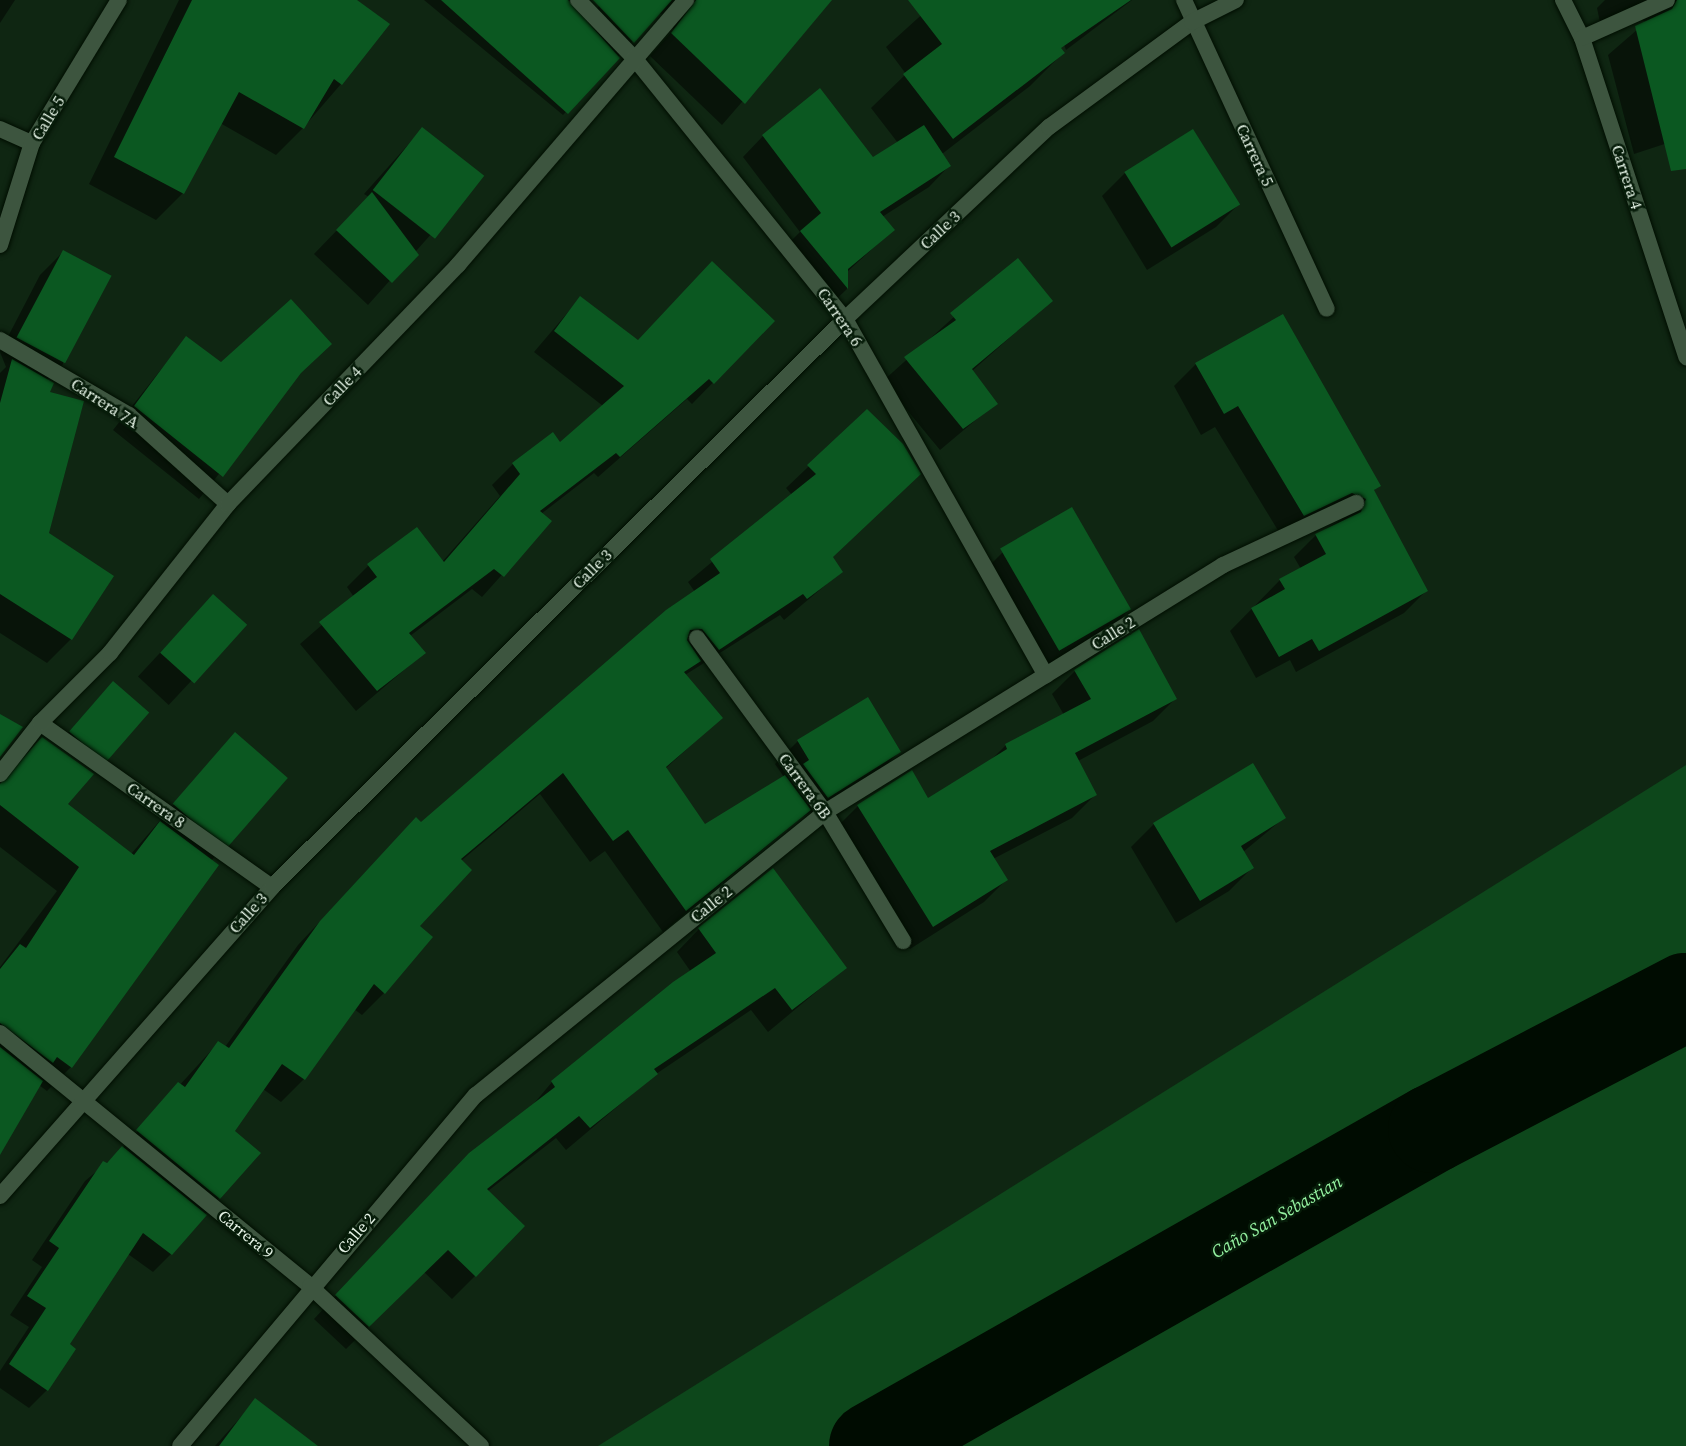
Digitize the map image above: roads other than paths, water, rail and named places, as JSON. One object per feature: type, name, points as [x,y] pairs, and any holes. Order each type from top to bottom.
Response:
[{"type":"street","name":"Calle 5","points":[[0,245],[32,143],[119,0]]},
{"type":"street","name":"Carrera 6","points":[[578,0],[635,59],[845,319],[1046,675]]},
{"type":"street","name":"Calle 4","points":[[0,774],[40,723],[110,653],[228,504],[458,266],[686,0]]},
{"type":"street","name":"Carrera 5","points":[[1184,0],[1192,22],[1327,309]]},
{"type":"street","name":"Calle 3","points":[[0,1196],[81,1099],[272,887],[845,319],[1049,127],[1192,22],[1236,0]]},
{"type":"street","name":"Carrera 4","points":[[1563,0],[1582,38],[1686,357]]},
{"type":"street","points":[[1582,38],[1667,0]]},
{"type":"street","points":[[0,129],[32,143]]},
{"type":"street","name":"Carrera 7A","points":[[0,340],[129,415],[228,504]]},
{"type":"street","name":"Calle 2","points":[[180,1446],[310,1286],[476,1095],[825,812],[1222,565],[1356,503]]},
{"type":"street","name":"Carrera 6B","points":[[697,638],[825,812],[903,942]]},
{"type":"street","name":"Carrera 8","points":[[40,723],[272,887]]},
{"type":"street","name":"Carrera 9","points":[[0,1033],[310,1286],[481,1446]]},
{"type":"waterway","name":"Caño San Sebastian","points":[[873,1446],[1432,1129],[1686,997]]}]
